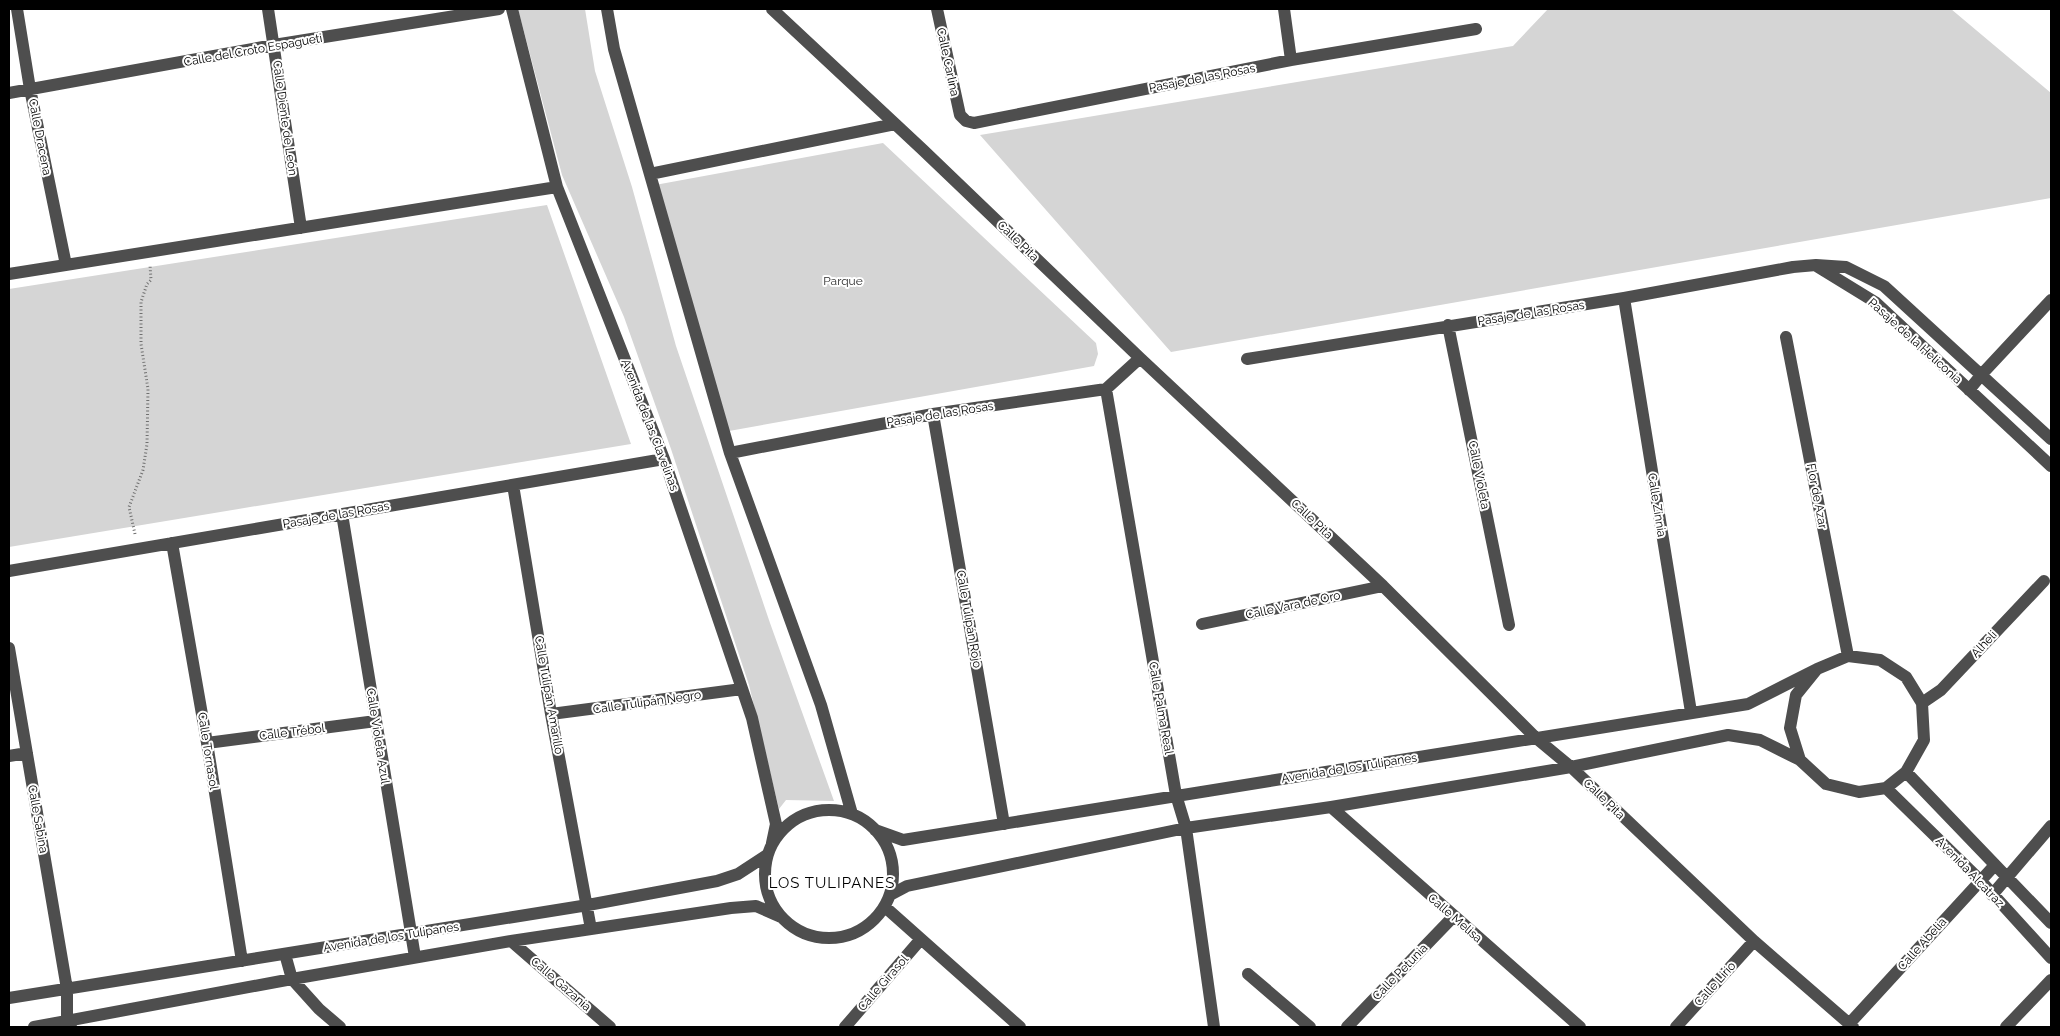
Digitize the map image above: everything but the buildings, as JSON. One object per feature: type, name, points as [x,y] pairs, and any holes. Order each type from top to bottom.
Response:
[{"type":"street","name":"Calle Dracena","points":[[17,9],[30,89],[66,265]]},
{"type":"street","name":"Calle Diente de León","points":[[268,9],[301,228]]},
{"type":"street","name":"Calle del Croto Espagueti","points":[[9,92],[498,9]]},
{"type":"street","name":"Avenida de las Clavelinas","points":[[512,9],[557,187],[664,459],[752,718],[776,824],[770,849]]},
{"type":"street","points":[[607,9],[614,49],[730,452],[821,705],[852,814]]},
{"type":"street","name":"Calle Pita","points":[[772,9],[896,124],[1140,358],[1383,586],[1536,738],[1571,767],[1754,941],[1851,1026]]},
{"type":"street","name":"Calle Carlina","points":[[937,9],[960,115]]},
{"type":"street","points":[[1284,9],[1291,60]]},
{"type":"street","name":"Pasaje de las Rosas","points":[[960,115],[966,121],[974,123],[1291,60],[1476,29]]},
{"type":"street","points":[[650,174],[896,124]]},
{"type":"street","points":[[9,274],[557,187]]},
{"type":"street","name":"Pasaje de las Rosas","points":[[1247,359],[1624,298],[1793,267],[1816,265]]},
{"type":"street","name":"Pasaje de la Heliconia","points":[[1816,265],[1846,267],[1884,286],[2051,439]]},
{"type":"street","name":"Pasaje de la Heliconia","points":[[1816,265],[1875,302],[2051,466]]},
{"type":"street","name":"Calle Zinnia","points":[[1624,298],[1691,712]]},
{"type":"street","points":[[1970,390],[1982,374],[2051,300]]},
{"type":"street","name":"Calle Violeta","points":[[1448,325],[1509,625]]},
{"type":"street","name":"Flor de Azar","points":[[1786,337],[1848,656]]},
{"type":"street","points":[[1106,389],[1140,358]]},
{"type":"street","name":"Pasaje de las Rosas","points":[[730,452],[933,414],[1106,389]]},
{"type":"street","name":"Calle Palma Real","points":[[1106,389],[1176,795],[1186,828],[1214,1027]]},
{"type":"street","name":"Calle Tulipán Rojo","points":[[933,414],[1004,824]]},
{"type":"street","name":"Pasaje de las Rosas","points":[[9,571],[664,459]]},
{"type":"street","name":"Calle Tulipán Amarillo","points":[[513,485],[591,929]]},
{"type":"street","name":"Calle Violeta Azul","points":[[342,514],[414,957]]},
{"type":"street","name":"Calle Tornasol","points":[[172,543],[242,960]]},
{"type":"street","name":"Alheli","points":[[1922,703],[1941,690],[2044,581]]},
{"type":"street","name":"Calle Vara de Oro","points":[[1202,624],[1383,586]]},
{"type":"street","name":"Calle Sabina","points":[[9,648],[67,989],[69,1024]]},
{"type":"street","name":"Avenida de los Tulipanes","points":[[875,830],[903,840],[1748,704],[1817,669],[1848,656],[1880,660],[1906,677],[1922,703],[1924,740],[1906,772],[1886,788],[1859,792],[1826,784],[1800,760],[1760,740],[1728,735],[1571,767],[1331,807],[1186,828],[907,886],[890,895]]},
{"type":"street","name":"Avenida de los Tulipanes","points":[[1800,760],[1790,728],[1794,704],[1796,696],[1817,669]]},
{"type":"street","name":"Calle Tulipán Negro","points":[[552,714],[742,689]]},
{"type":"street","name":"Calle Trébol","points":[[207,743],[376,721]]},
{"type":"street","points":[[9,756],[27,752]]},
{"type":"street","name":"Avenida Alcatraz","points":[[1906,772],[2051,923]]},
{"type":"street","name":"Avenida Alcatraz","points":[[1886,788],[1980,880],[2051,958]]},
{"type":"street","name":"Calle Melisa","points":[[1331,807],[1453,917],[1580,1027]]},
{"type":"street","points":[[825,810],[852,814],[875,830],[890,854],[893,867],[893,881],[885,907],[866,927],[841,938],[828,939],[802,932],[781,917],[767,894],[765,868],[770,849],[789,823],[806,814],[825,810]]},
{"type":"street","points":[[1992,895],[2051,826]]},
{"type":"street","name":"Avenida de los Tulipanes","points":[[9,998],[588,905],[718,881],[738,874],[770,849]]},
{"type":"street","name":"Calle Abelia","points":[[1851,1026],[1995,865]]},
{"type":"street","name":"Avenida de los Tulipanes","points":[[34,1027],[69,1024],[292,979],[511,940],[731,908],[756,906],[781,917]]},
{"type":"street","points":[[885,907],[1020,1027]]},
{"type":"street","name":"Calle Petunia","points":[[1347,1027],[1453,917]]},
{"type":"street","name":"Calle Girasol","points":[[845,1027],[921,939]]},
{"type":"street","name":"Calle Gazania","points":[[511,940],[610,1027]]},
{"type":"street","name":"Calle Lirio","points":[[1676,1027],[1754,941]]},
{"type":"street","points":[[285,954],[292,979],[319,1009],[340,1027]]},
{"type":"street","points":[[1248,974],[1310,1027]]},
{"type":"street","points":[[2006,1027],[2051,980]]},
{"type":"path","points":[[138,549],[129,507],[143,470],[147,444],[148,389],[141,344],[141,302],[143,293],[152,275],[148,252]]},
{"type":"green space","points":[[518,9],[585,9],[595,71],[632,187],[676,346],[770,623],[834,801],[786,800],[779,809],[749,685],[671,449],[624,317],[562,175]]},
{"type":"green space","points":[[1548,9],[1951,9],[2051,93],[2051,198],[1171,352],[980,135],[1513,46]]},
{"type":"green space","name":"Parque","points":[[883,143],[1096,343],[1098,354],[1094,366],[729,431],[655,185]]},
{"type":"green space","points":[[547,205],[631,444],[9,547],[9,289]]},
{"type":"district","name":"LOS TULIPANES","points":[[832,883]]}]
